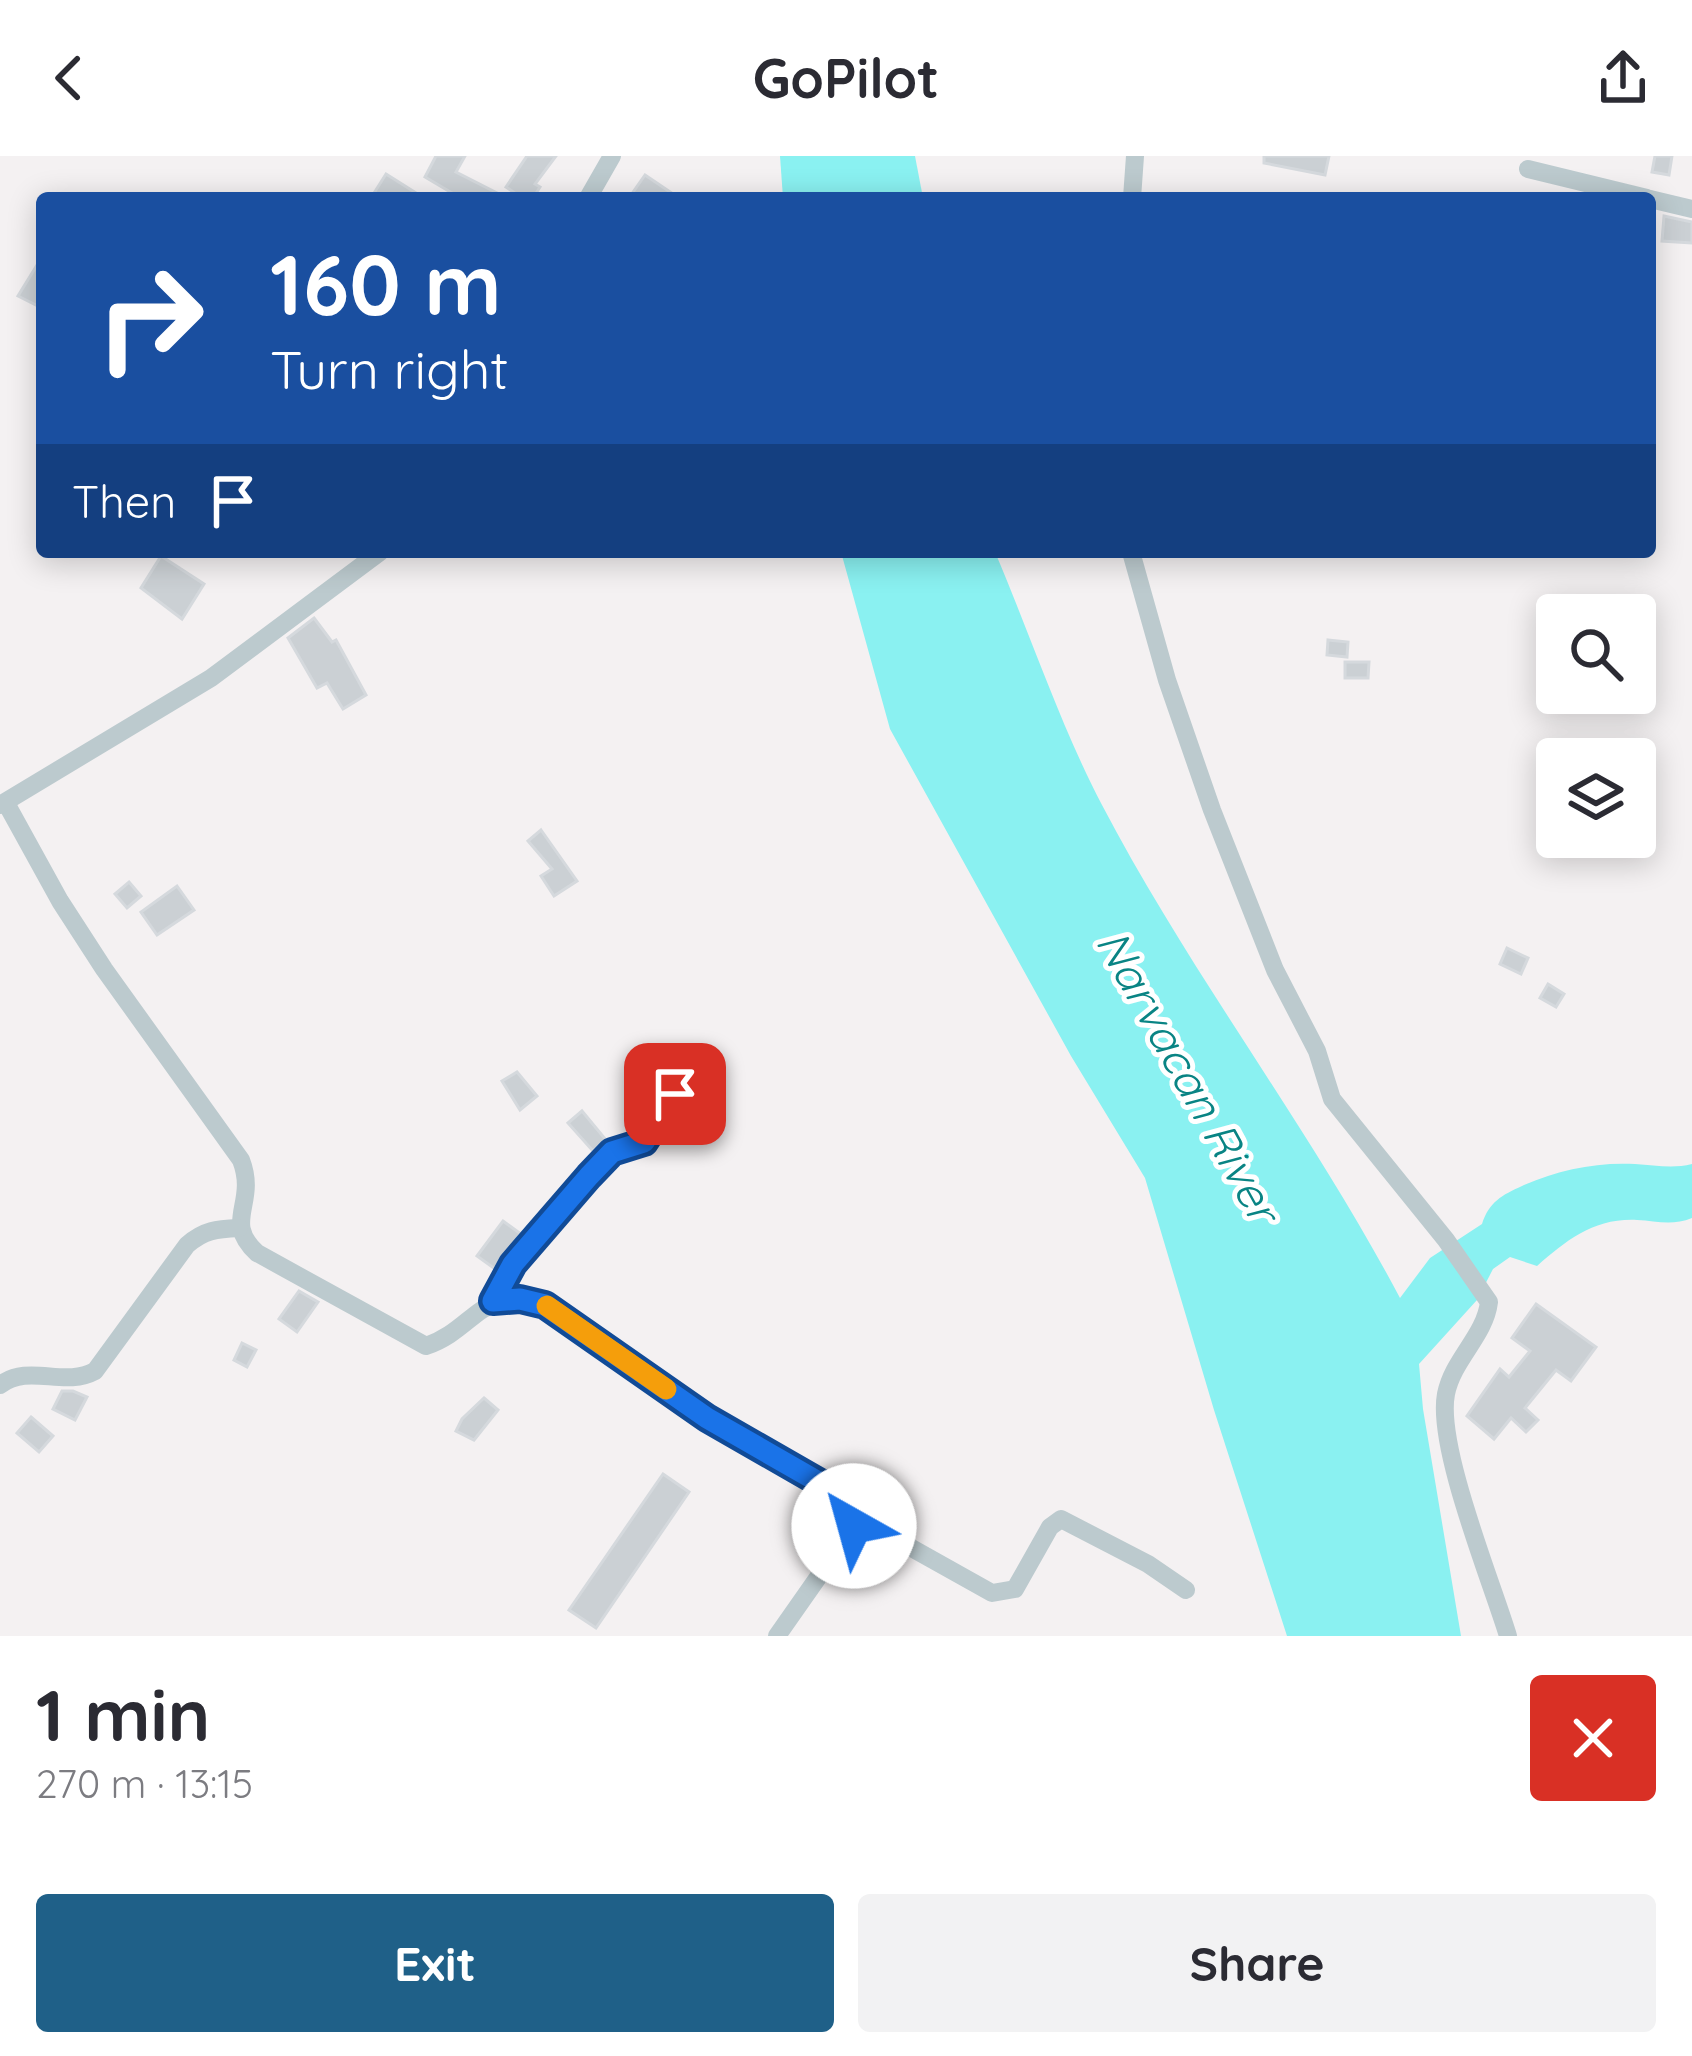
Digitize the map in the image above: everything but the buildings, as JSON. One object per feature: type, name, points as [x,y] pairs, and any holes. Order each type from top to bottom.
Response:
[{"type":"street","points":[[591,192],[612,156]]},
{"type":"street","points":[[1132,192],[1135,156]]},
{"type":"street","points":[[1528,169],[1623,192]]},
{"type":"street","points":[[1656,200],[1692,209]]},
{"type":"street","points":[[372,558],[211,679],[3,804],[104,969],[241,1160],[249,1185],[239,1228],[242,1238],[256,1253],[422,1345],[434,1344],[493,1301],[513,1264],[589,1176],[612,1152],[644,1142],[675,1094]]},
{"type":"street","points":[[1133,558],[1167,680],[1212,810],[1275,970],[1317,1051],[1332,1099],[1446,1240],[1489,1302],[1487,1316],[1465,1349],[1445,1398],[1462,1497],[1508,1636]]},
{"type":"street","points":[[0,1384],[22,1375],[80,1379],[95,1370],[187,1245],[215,1229],[239,1228]]},
{"type":"street","points":[[493,1301],[520,1299],[545,1305],[707,1418],[836,1492],[856,1516],[992,1593],[1015,1589],[1050,1527],[1061,1519],[1148,1564],[1186,1591]]},
{"type":"street","points":[[777,1636],[854,1526],[856,1516]]},
{"type":"water","points":[[780,156],[915,156],[922,192],[783,192]]},
{"type":"water","name":"Narvacan River","points":[[843,558],[997,558],[1102,805],[1173,930],[1328,1173],[1400,1298],[1430,1258],[1482,1224],[1497,1200],[1522,1186],[1591,1166],[1692,1164],[1692,1218],[1622,1220],[1594,1227],[1570,1239],[1537,1266],[1510,1257],[1493,1269],[1477,1300],[1419,1364],[1461,1636],[1287,1636],[1145,1178],[1071,1056],[890,729]]},
{"type":"slow traffic","points":[[547,1306],[666,1389]]},
{"type":"route","points":[[675,1094],[644,1142],[612,1152],[589,1176],[513,1264],[493,1301],[520,1299],[545,1305],[707,1418],[836,1492],[854,1510],[854,1526]]}]
